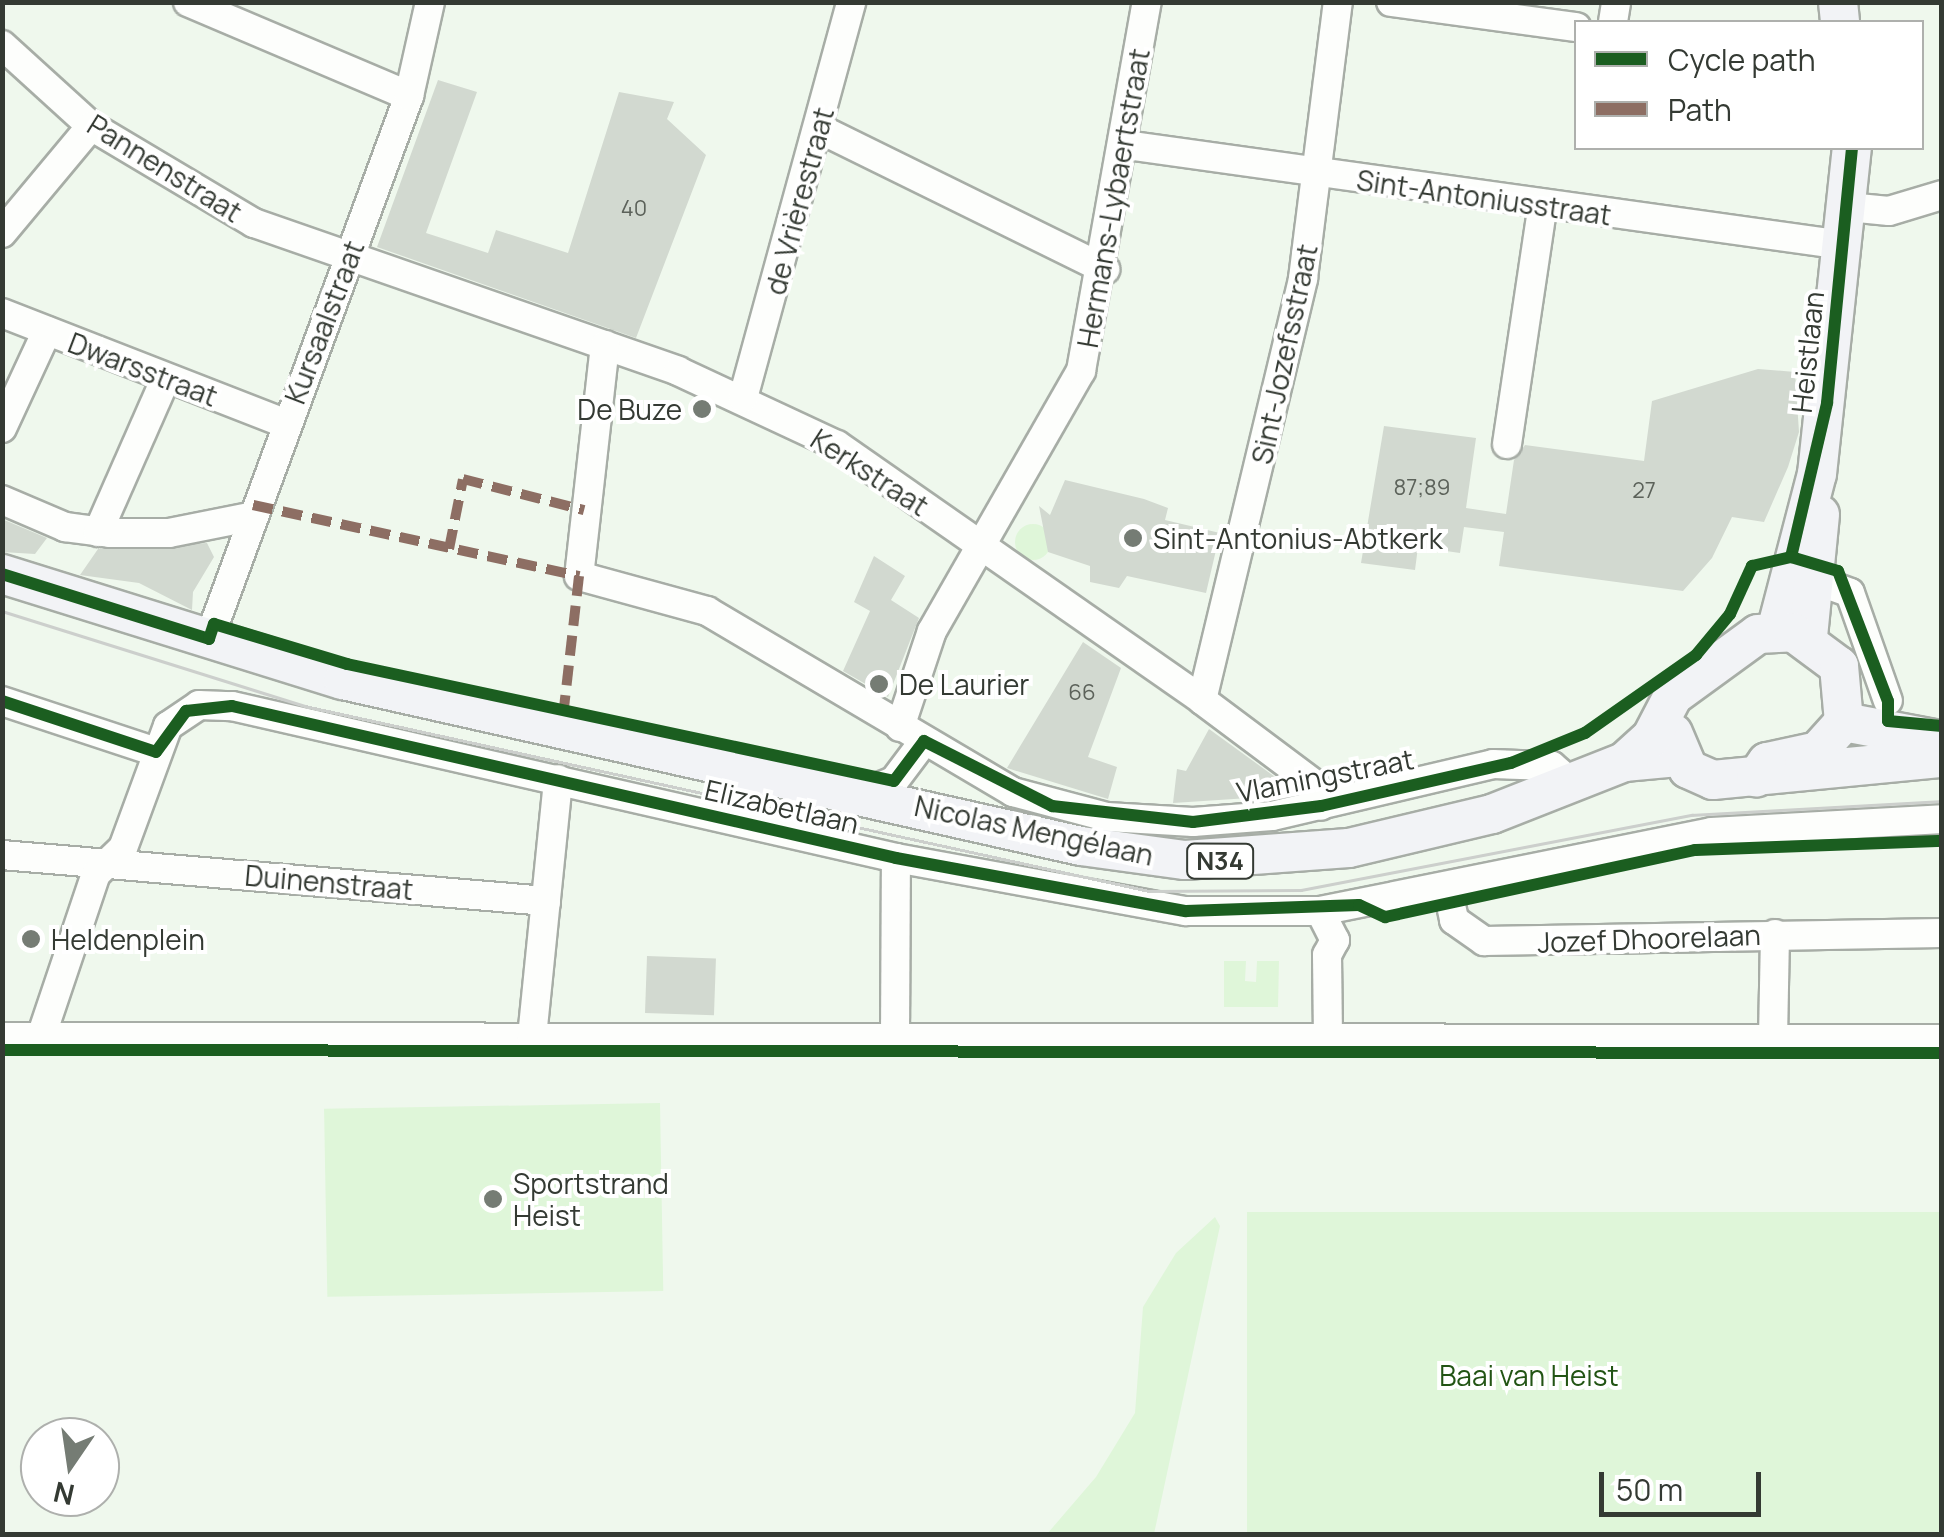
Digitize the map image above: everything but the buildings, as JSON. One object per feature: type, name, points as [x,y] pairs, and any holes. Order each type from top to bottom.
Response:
[{"type":"main road","name":"Heistlaan","points":[[1792,634],[1816,474],[1852,150]]},
{"type":"main road","name":"Heistlaan","points":[[1792,634],[1815,580],[1816,474]]},
{"type":"main road","name":"N34","points":[[2,574],[209,640]]},
{"type":"main road","name":"N34","points":[[1673,696],[1758,634],[1792,634]]},
{"type":"main road","points":[[1756,778],[1767,762],[1818,752],[1844,722],[1846,682],[1792,634]]},
{"type":"main road","name":"Nicolas Mengélaan","points":[[209,640],[343,680],[864,793],[1080,846],[1251,861],[1436,828],[1573,784],[1624,762],[1678,757]]},
{"type":"main road","points":[[1673,696],[1678,757],[1700,777],[1756,778],[1942,758]]},
{"type":"main road","name":"Nicolas Mengélaan","points":[[1624,762],[1651,738],[1673,696]]},
{"type":"main road","points":[[1844,722],[1942,740]]},
{"type":"street","points":[[188,2],[410,96]]},
{"type":"street","name":"Kursaalstraat","points":[[209,640],[249,517],[410,96],[430,2]]},
{"type":"street","name":"de Vrièrestraat","points":[[744,398],[820,129],[850,2]]},
{"type":"street","name":"Hermans-Lybaertstraat","points":[[864,793],[894,781],[912,734],[932,631],[1061,418],[1105,269],[1147,2]]},
{"type":"street","name":"Sint-Jozefsstraat","points":[[1202,700],[1303,278],[1338,2]]},
{"type":"street","points":[[1391,2],[1574,27]]},
{"type":"street","name":"Pannenstraat","points":[[6,59],[91,126],[254,223],[348,261]]},
{"type":"street","points":[[2,232],[91,126]]},
{"type":"street","points":[[820,129],[1105,269]]},
{"type":"street","name":"Sint-Antoniusstraat","points":[[1126,146],[1844,245]]},
{"type":"street","points":[[1848,207],[1889,210],[1942,195]]},
{"type":"street","points":[[1506,444],[1542,204]]},
{"type":"street","name":"Kerkstraat","points":[[348,261],[605,345],[744,398],[836,445],[1202,700],[1312,783],[1321,806]]},
{"type":"street","name":"Dwarsstraat","points":[[2,313],[284,423]]},
{"type":"street","points":[[2,428],[47,331]]},
{"type":"street","name":"Vlamingstraat","points":[[605,345],[579,576],[708,611],[1013,792],[1106,817],[1193,822],[1321,806],[1511,762],[1552,766],[1573,784]]},
{"type":"street","points":[[98,532],[166,378]]},
{"type":"street","points":[[2,500],[98,532],[169,533],[249,517]]},
{"type":"street","points":[[1815,580],[1850,593],[1888,701]]},
{"type":"street","name":"Elizabetlaan","points":[[156,752],[175,718],[198,705],[558,780],[896,858],[1146,906],[1320,910],[1448,891],[1656,841],[1942,819]]},
{"type":"street","points":[[4,708],[156,752],[112,864],[96,874],[41,1037]]},
{"type":"street","points":[[532,1038],[558,780]]},
{"type":"street","name":"Elizabetlaan","points":[[1828,826],[1942,830]]},
{"type":"street","points":[[2,854],[112,864]]},
{"type":"street","points":[[895,1038],[896,858]]},
{"type":"street","name":"Duinenstraat","points":[[112,864],[546,901]]},
{"type":"street","name":"Jozef Dhoorelaan","points":[[1448,891],[1454,920],[1465,936],[1484,941],[1942,933]]},
{"type":"street","points":[[1320,910],[1335,940],[1327,955],[1328,1038]]},
{"type":"street","points":[[1773,1039],[1775,934]]},
{"type":"street","points":[[2,1037],[1942,1039]]},
{"type":"green space","points":[[1033,524],[1046,529],[1051,542],[1046,555],[1033,560],[1020,555],[1015,542],[1020,529]]},
{"type":"green space","points":[[1224,961],[1246,961],[1245,981],[1256,982],[1257,961],[1279,961],[1278,1007],[1224,1007]]},
{"type":"green space","name":"Sportstrand Heist","points":[[660,1103],[663,1291],[327,1297],[324,1109]]},
{"type":"green space","name":"Baai van Heist","points":[[1247,1212],[1941,1212],[1941,1534],[1247,1534]]},
{"type":"green space","points":[[1215,1217],[1220,1226],[1154,1534],[1047,1534],[1096,1477],[1135,1413],[1143,1307],[1176,1253]]},
{"type":"tram line","points":[[2,611],[305,706],[1149,891],[1301,890],[1692,815],[1942,801]]},
{"type":"marked path","points":[[449,549],[463,479],[584,510]]},
{"type":"marked path","points":[[253,505],[579,576],[562,725]]},
{"type":"cycle path","points":[[1791,557],[1827,403],[1852,150]]},
{"type":"cycle path","points":[[2,574],[209,639],[214,624],[347,664],[894,781],[924,741],[1052,806],[1193,822],[1321,806],[1511,763],[1585,733],[1696,655],[1730,614],[1752,566],[1791,557],[1838,571],[1888,701],[1888,721],[1942,726]]},
{"type":"cycle path","points":[[2,701],[156,752],[186,711],[232,706],[896,858],[1186,911],[1359,905],[1385,917],[1695,850],[1942,841]]},
{"type":"cycle path","points":[[2,1050],[1942,1053]]},
{"type":"place","name":"De Buze","points":[[702,409]]},
{"type":"place","name":"Sint-Antonius-Abtkerk","points":[[1133,538]]},
{"type":"place","name":"De Laurier","points":[[879,684]]},
{"type":"place","name":"Heldenplein","points":[[31,939]]},
{"type":"place","name":"Sportstrand Heist","points":[[493,1199]]}]
